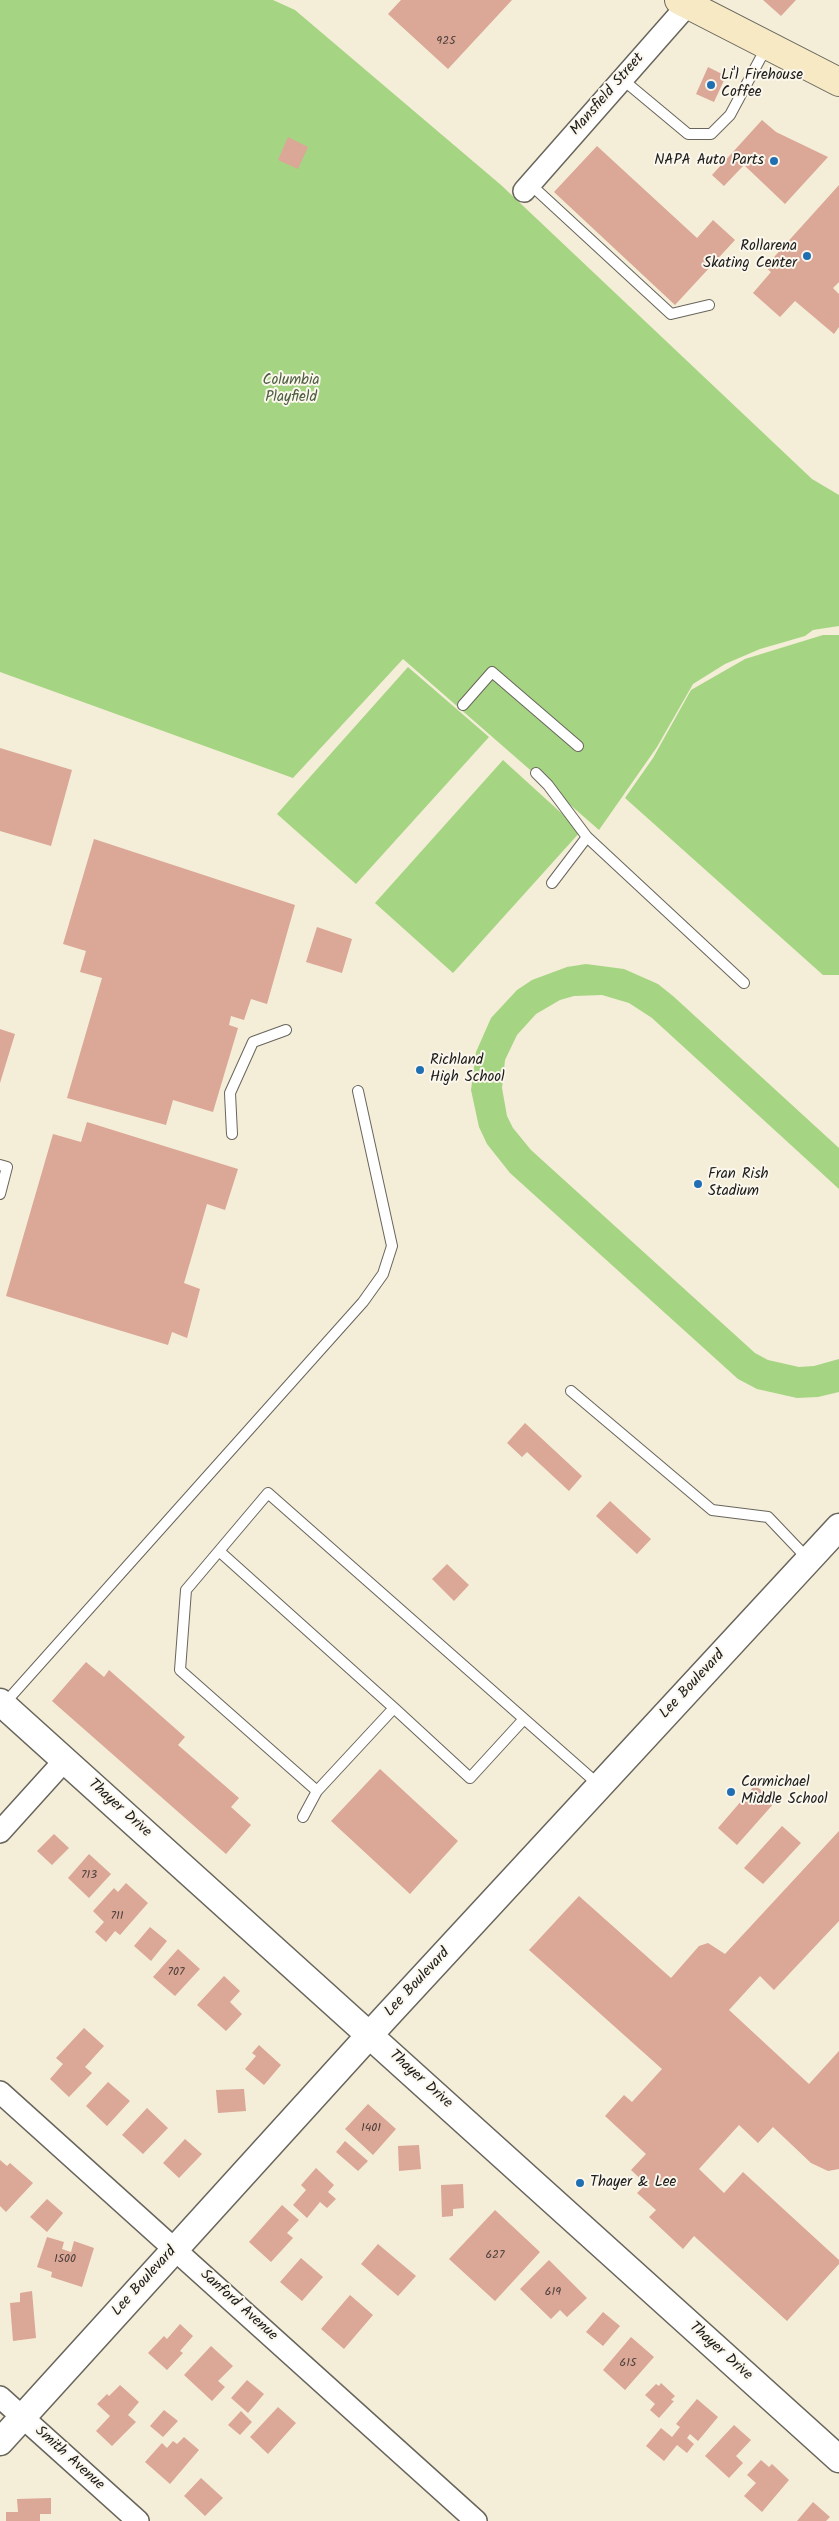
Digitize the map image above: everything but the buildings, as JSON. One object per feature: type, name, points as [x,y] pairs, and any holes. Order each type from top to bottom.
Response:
[{"type":"main road","points":[[686,1],[839,82]]},
{"type":"street","name":"Mansfield Street","points":[[527,187],[622,79],[686,1]]},
{"type":"street","name":"Lee Boulevard","points":[[0,2442],[370,2035],[839,1527]]},
{"type":"street","name":"Thayer Drive","points":[[2,1704],[839,2459]]},
{"type":"street","points":[[0,1832],[65,1760]]},
{"type":"street","name":"Sanford Avenue","points":[[0,2092],[472,2520]]},
{"type":"street","name":"Smith Avenue","points":[[0,2396],[138,2521]]},
{"type":"lane","points":[[622,79],[688,134],[711,134],[730,115],[768,45]]},
{"type":"lane","points":[[527,187],[671,314],[709,305]]},
{"type":"lane","points":[[463,705],[492,672],[578,746]]},
{"type":"lane","points":[[536,773],[548,785],[587,837],[744,983]]},
{"type":"lane","points":[[552,883],[587,837]]},
{"type":"lane","points":[[232,1134],[230,1093],[253,1042],[286,1030]]},
{"type":"lane","points":[[2,1704],[234,1443],[363,1302],[383,1274],[392,1246],[358,1091]]},
{"type":"lane","points":[[0,1165],[7,1167],[0,1194]]},
{"type":"lane","points":[[571,1390],[712,1510],[768,1517],[809,1560]]},
{"type":"lane","points":[[317,1791],[180,1670],[186,1590],[268,1493],[600,1786]]},
{"type":"lane","points":[[219,1551],[470,1778],[524,1719]]},
{"type":"lane","points":[[303,1817],[317,1791],[394,1708]]},
{"type":"green space","name":"Columbia Playfield","points":[[0,0],[273,0],[295,10],[501,185],[812,479],[839,495],[839,626],[813,630],[805,636],[760,649],[725,664],[693,684],[657,747],[599,830],[403,659],[293,778],[0,672]]},
{"type":"green space","points":[[823,635],[839,635],[839,975],[823,975],[625,798],[653,758],[691,690],[745,659]]},
{"type":"green space","points":[[408,667],[489,737],[356,884],[277,814]]},
{"type":"green space","points":[[503,760],[581,831],[453,973],[375,903]]},
{"type":"green space","points":[[586,964],[624,969],[658,984],[673,996],[839,1148],[839,1189],[652,1018],[629,1003],[602,995],[574,996],[560,1000],[536,1014],[517,1035],[505,1060],[502,1088],[507,1116],[513,1128],[531,1150],[755,1353],[768,1360],[799,1367],[814,1366],[839,1359],[839,1392],[818,1397],[797,1398],[757,1389],[738,1379],[510,1173],[487,1144],[479,1127],[471,1090],[476,1052],[491,1018],[517,990],[532,980],[567,967]]},
{"type":"place","name":"Li'l Firehouse Coffee","points":[[711,85]]},
{"type":"place","name":"NAPA Auto Parts","points":[[774,161]]},
{"type":"place","name":"Rollarena Skating Center","points":[[807,256]]},
{"type":"place","name":"Richland High School","points":[[420,1070]]},
{"type":"place","name":"Fran Rish Stadium","points":[[698,1184]]},
{"type":"place","name":"Carmichael Middle School","points":[[731,1792]]},
{"type":"place","name":"Thayer & Lee","points":[[580,2183]]}]
